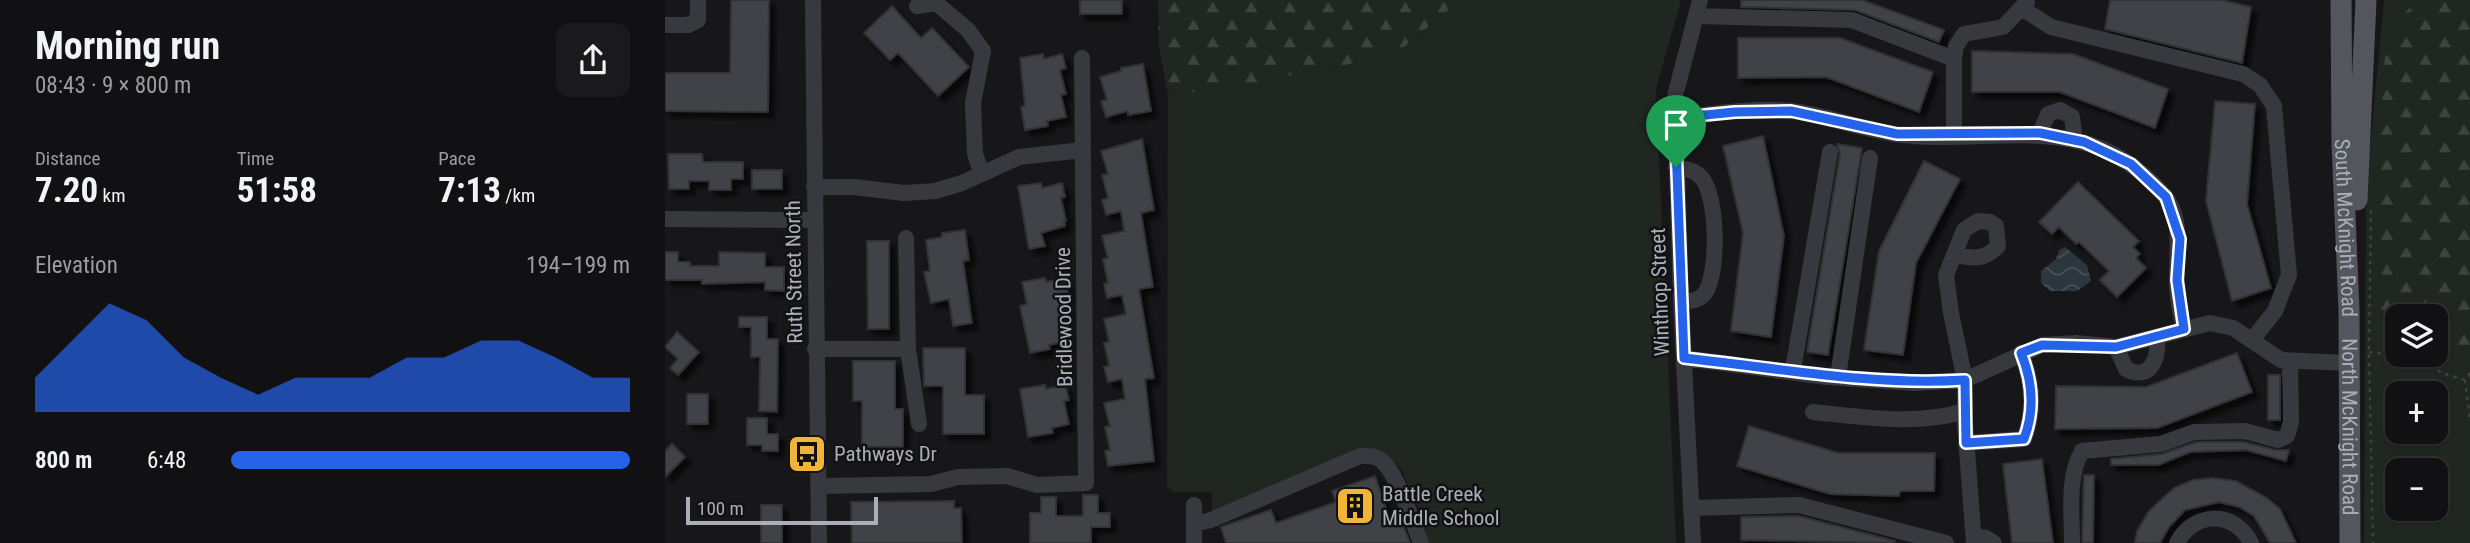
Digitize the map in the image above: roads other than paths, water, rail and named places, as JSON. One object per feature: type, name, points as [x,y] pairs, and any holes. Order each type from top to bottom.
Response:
[{"type":"main road","name":"South McKnight Road","points":[[2341,0],[2342,143],[2349,310]]},
{"type":"main road","name":"South McKnight Road","points":[[2349,310],[2362,128],[2366,0]]},
{"type":"main road","name":"North McKnight Road","points":[[2349,310],[2350,543]]},
{"type":"street","points":[[665,25],[688,25],[698,20],[698,0]]},
{"type":"street","name":"Ruth Street North","points":[[813,0],[819,543]]},
{"type":"street","name":"Winthrop Street","points":[[1693,543],[1675,118],[1678,77],[1700,0]]},
{"type":"street","points":[[917,6],[936,3],[968,30],[983,51],[973,103],[975,154],[982,174]]},
{"type":"street","points":[[1954,135],[1954,59],[1964,34],[2003,27],[2025,4],[2051,27],[2243,74],[2260,85],[2274,106],[2289,275],[2275,311],[2252,340]]},
{"type":"street","points":[[1696,16],[1852,20],[1954,59]]},
{"type":"street","name":"Bridlewood Drive","points":[[819,486],[931,484],[958,477],[1007,476],[1037,485],[1086,484],[1082,58]]},
{"type":"street","points":[[2040,133],[2048,114],[2060,110],[2072,117],[2075,141]]},
{"type":"street","points":[[1675,118],[1735,112],[1791,111],[1897,134],[2040,133],[2075,141],[2131,164],[2166,197],[2180,239],[2177,280],[2184,329]]},
{"type":"street","points":[[814,187],[921,192],[947,187],[1027,155],[1083,150]]},
{"type":"street","points":[[1793,370],[1830,152]]},
{"type":"street","points":[[1838,377],[1870,158]]},
{"type":"street","points":[[1676,167],[1692,171],[1706,184],[1715,237],[1706,292],[1698,300],[1681,302]]},
{"type":"street","points":[[665,219],[814,220]]},
{"type":"street","points":[[906,238],[908,349],[919,424]]},
{"type":"street","points":[[1954,254],[1946,275],[1965,380],[1966,443],[1974,540],[1986,538],[1994,543]]},
{"type":"street","points":[[1684,358],[1838,377],[1915,383],[1965,380],[2042,345],[2116,347],[2210,323],[2233,328],[2281,360],[2349,363]]},
{"type":"street","points":[[2116,347],[2126,369],[2137,373],[2149,371],[2154,365],[2157,338]]},
{"type":"street","points":[[815,349],[908,349]]},
{"type":"street","points":[[1966,443],[2024,439],[2031,421],[2031,376],[2021,353]]},
{"type":"street","points":[[2072,543],[2073,476],[2075,463],[2083,451],[2161,444],[2194,432],[2245,431],[2278,440],[2287,436],[2291,422],[2290,362]]},
{"type":"street","points":[[1813,412],[1917,419],[1940,418],[1965,411]]},
{"type":"street","points":[[1194,524],[1211,520],[1360,456],[1372,456],[1380,459],[1390,470],[1421,543]]},
{"type":"street","points":[[1194,505],[1194,543]]},
{"type":"street","points":[[1691,508],[1799,505],[1946,543]]},
{"type":"street","points":[[2177,543],[2185,530],[2196,522],[2210,518],[2236,524],[2251,543]]},
{"type":"water","points":[[2065,247],[2087,265],[2091,281],[2077,291],[2050,291],[2041,283],[2041,271],[2056,259],[2059,250]]},
{"type":"place","name":"Pathways Dr","points":[[807,454]]},
{"type":"place","name":"Battle Creek Middle School","points":[[1355,506]]}]
